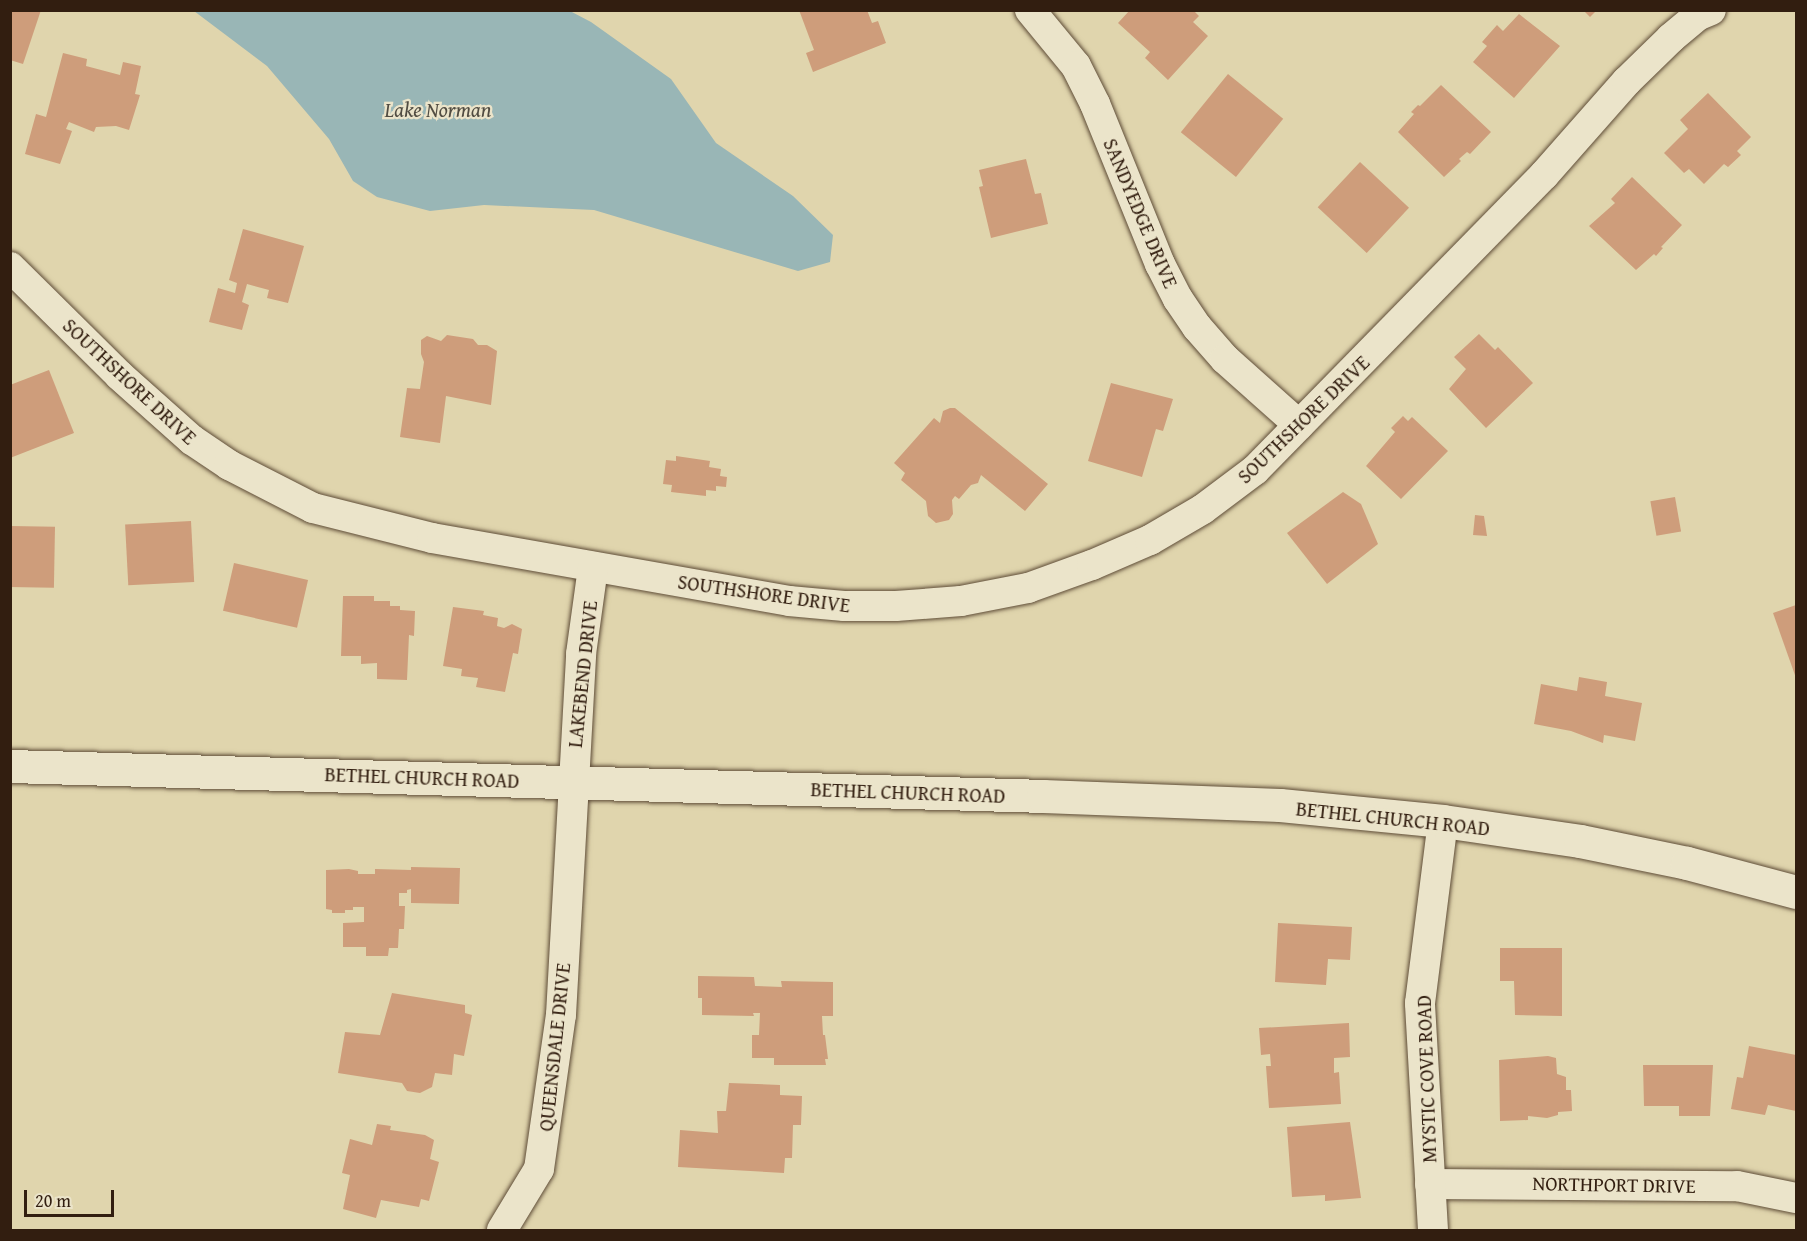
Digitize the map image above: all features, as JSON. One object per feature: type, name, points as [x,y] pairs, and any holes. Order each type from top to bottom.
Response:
[{"type":"street","name":"SANDYEDGE DRIVE","points":[[1030,10],[1076,66],[1095,104],[1160,264],[1178,299],[1197,327],[1225,359],[1299,425]]},
{"type":"street","name":"SOUTHSHORE DRIVE","points":[[10,267],[155,409],[220,459],[268,487],[313,508],[366,523],[593,567],[789,601],[844,606],[896,606],[961,601],[1028,588],[1092,565],[1150,540],[1194,514],[1256,470],[1544,175],[1627,81],[1679,31],[1697,16],[1711,10]]},
{"type":"street","name":"LAKEBEND DRIVE","points":[[572,782],[581,654],[593,567]]},
{"type":"street","name":"BETHEL CHURCH ROAD","points":[[10,766],[1268,805],[1443,821],[1602,846],[1687,863],[1797,892]]},
{"type":"street","name":"QUEENSDALE DRIVE","points":[[502,1230],[539,1169],[561,1015],[572,782]]},
{"type":"street","name":"MYSTIC COVE ROAD","points":[[1433,1230],[1420,1002],[1443,821]]},
{"type":"street","name":"NORTHPORT DRIVE","points":[[1431,1184],[1565,1182],[1737,1186],[1797,1198]]},
{"type":"water","name":"Lake Norman","points":[[194,11],[570,11],[591,22],[671,79],[716,143],[793,196],[833,235],[830,262],[798,271],[594,210],[484,205],[430,211],[377,197],[353,181],[329,139],[267,66]]},
{"type":"building","points":[[10,10],[41,10],[23,64],[10,60]]},
{"type":"building","points":[[799,10],[867,10],[872,23],[878,21],[886,43],[813,72],[806,53],[814,50]]},
{"type":"building","points":[[1130,10],[1193,10],[1199,16],[1193,22],[1208,36],[1168,80],[1145,58],[1150,52],[1118,23]]},
{"type":"building","points":[[1583,10],[1597,10],[1590,17]]},
{"type":"building","points":[[1519,14],[1560,46],[1514,98],[1473,62],[1487,46],[1482,42],[1497,25],[1503,31]]},
{"type":"building","points":[[63,53],[87,59],[86,66],[120,75],[123,62],[141,66],[135,94],[140,95],[129,130],[116,126],[96,127],[94,132],[69,122],[66,129],[72,131],[60,164],[25,154],[36,114],[46,117]]},
{"type":"building","points":[[1228,74],[1283,119],[1236,177],[1181,132]]},
{"type":"building","points":[[1441,85],[1491,132],[1470,154],[1467,152],[1459,159],[1461,161],[1444,177],[1398,132],[1414,114],[1411,112]]},
{"type":"building","points":[[1708,93],[1751,137],[1737,151],[1741,155],[1728,167],[1724,164],[1704,184],[1689,169],[1684,173],[1664,153],[1688,129],[1680,120]]},
{"type":"building","points":[[1026,159],[1035,194],[1041,193],[1048,224],[991,238],[979,187],[983,186],[979,170]]},
{"type":"building","points":[[1360,162],[1409,208],[1367,253],[1318,207]]},
{"type":"building","points":[[1632,177],[1682,225],[1661,247],[1663,248],[1656,256],[1654,254],[1636,270],[1589,226],[1615,203],[1611,199]]},
{"type":"building","points":[[243,229],[304,246],[288,303],[267,298],[269,290],[247,284],[242,302],[249,305],[242,330],[209,322],[218,288],[235,293],[237,283],[229,280]]},
{"type":"building","points":[[1479,334],[1495,350],[1498,347],[1533,383],[1486,428],[1449,389],[1466,369],[1454,357]]},
{"type":"building","points":[[447,335],[473,339],[478,345],[487,345],[497,351],[491,405],[446,396],[440,443],[400,437],[407,388],[420,389],[424,362],[421,354],[421,340],[427,336],[441,341]]},
{"type":"building","points":[[49,370],[74,433],[10,458],[10,385]]},
{"type":"building","points":[[1111,383],[1173,399],[1163,431],[1156,429],[1142,477],[1088,461]]},
{"type":"building","points":[[955,408],[1048,484],[1025,511],[981,475],[978,483],[971,485],[959,499],[955,496],[952,500],[953,514],[949,520],[936,523],[928,516],[926,501],[901,480],[905,473],[894,463],[934,418],[940,423],[943,411]]},
{"type":"building","points":[[1403,416],[1408,421],[1412,417],[1448,451],[1401,499],[1366,466],[1395,432],[1391,428]]},
{"type":"building","points":[[676,456],[710,461],[709,467],[721,469],[720,476],[727,477],[726,487],[716,486],[716,491],[706,490],[706,496],[671,492],[672,485],[663,484],[666,460],[676,461]]},
{"type":"building","points":[[1343,492],[1361,504],[1378,544],[1327,584],[1287,533]]},
{"type":"building","points":[[1675,497],[1681,531],[1656,536],[1650,501]]},
{"type":"building","points":[[1475,515],[1484,516],[1487,536],[1473,535]]},
{"type":"building","points":[[191,521],[194,582],[128,585],[125,524]]},
{"type":"building","points":[[10,526],[55,527],[54,588],[10,587]]},
{"type":"building","points":[[234,563],[308,580],[297,628],[223,611]]},
{"type":"building","points":[[343,596],[374,596],[374,601],[390,601],[390,606],[400,606],[400,610],[415,611],[414,636],[409,635],[407,680],[377,679],[377,663],[361,664],[361,656],[341,656]]},
{"type":"building","points":[[1796,605],[1796,678],[1773,613]]},
{"type":"building","points":[[453,607],[484,611],[483,615],[498,618],[497,626],[504,628],[512,624],[522,629],[518,654],[513,653],[505,692],[476,687],[478,678],[461,676],[462,669],[443,666]]},
{"type":"building","points":[[1579,677],[1607,682],[1605,696],[1642,703],[1635,741],[1604,735],[1603,743],[1571,731],[1534,724],[1541,684],[1577,691]]},
{"type":"building","points":[[411,867],[460,868],[459,904],[411,903],[411,889],[407,890],[407,893],[399,893],[399,906],[405,906],[404,929],[399,929],[398,948],[389,948],[388,956],[366,956],[366,947],[343,947],[343,923],[364,922],[364,907],[353,907],[353,910],[345,910],[345,913],[332,913],[332,910],[326,909],[326,870],[349,869],[358,871],[358,874],[375,874],[375,869],[411,870]]},
{"type":"building","points":[[1278,923],[1352,927],[1350,960],[1328,959],[1326,985],[1275,982]]},
{"type":"building","points":[[1500,948],[1562,948],[1562,1016],[1515,1015],[1514,981],[1500,981]]},
{"type":"building","points":[[698,976],[754,977],[755,986],[782,987],[781,981],[833,982],[833,1016],[822,1016],[828,1059],[825,1059],[826,1065],[774,1065],[774,1058],[752,1058],[752,1035],[759,1035],[760,1013],[753,1013],[754,1016],[702,1015],[702,998],[698,998]]},
{"type":"building","points":[[392,993],[465,1005],[465,1013],[472,1015],[464,1056],[454,1054],[452,1075],[435,1073],[432,1087],[420,1093],[407,1091],[402,1083],[338,1073],[345,1032],[380,1035]]},
{"type":"building","points":[[1349,1023],[1350,1057],[1334,1058],[1334,1073],[1339,1072],[1341,1104],[1269,1108],[1266,1066],[1271,1066],[1270,1054],[1261,1055],[1259,1028]]},
{"type":"building","points":[[1749,1046],[1796,1055],[1796,1111],[1768,1105],[1765,1115],[1731,1109],[1737,1077],[1743,1078]]},
{"type":"building","points":[[1548,1056],[1556,1058],[1557,1074],[1566,1077],[1566,1090],[1571,1090],[1572,1111],[1558,1112],[1558,1115],[1547,1118],[1528,1116],[1528,1120],[1500,1121],[1499,1060]]},
{"type":"building","points":[[1643,1065],[1713,1065],[1710,1116],[1679,1116],[1679,1106],[1644,1106]]},
{"type":"building","points":[[729,1083],[780,1085],[780,1095],[802,1096],[801,1125],[793,1125],[792,1158],[785,1158],[784,1173],[678,1167],[680,1130],[718,1133],[717,1111],[726,1111]]},
{"type":"building","points":[[1350,1122],[1361,1198],[1325,1201],[1325,1195],[1292,1197],[1287,1127]]},
{"type":"building","points":[[377,1124],[391,1126],[390,1130],[425,1135],[434,1140],[430,1159],[439,1162],[429,1201],[421,1199],[419,1207],[381,1200],[376,1218],[343,1209],[350,1175],[342,1173],[350,1139],[372,1145]]}]
